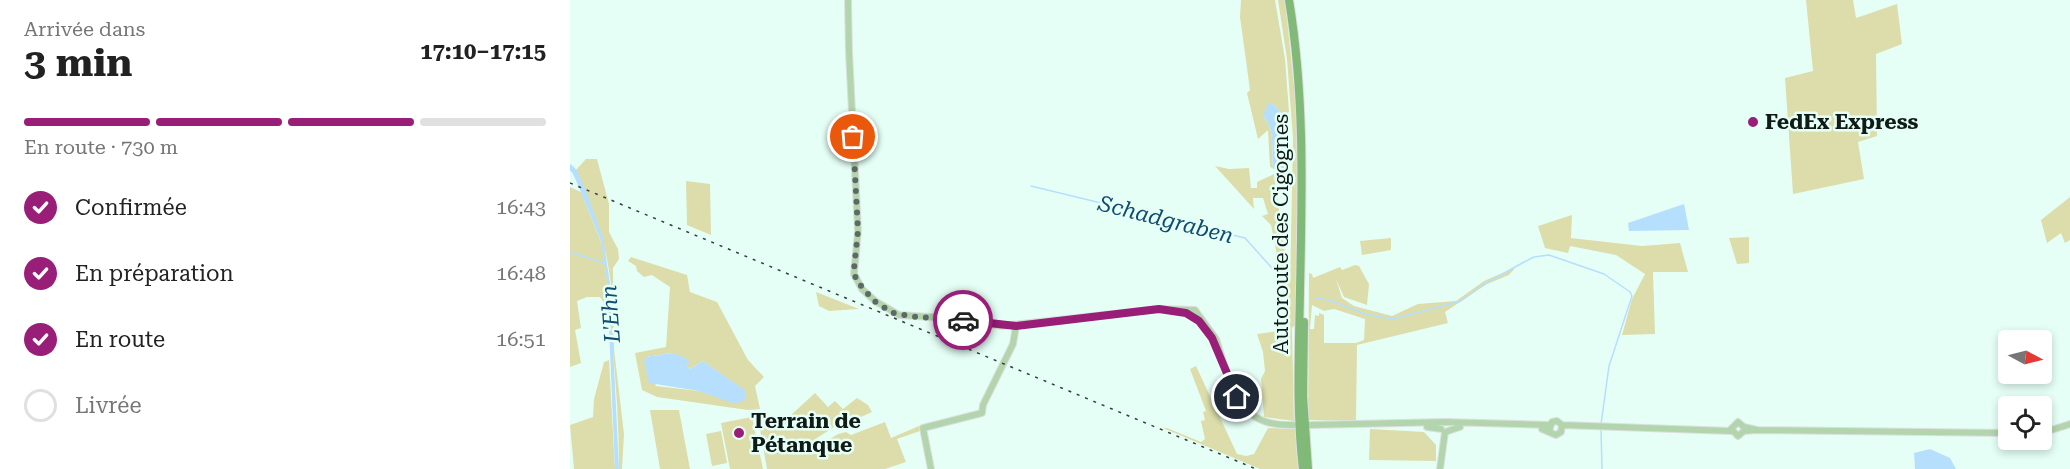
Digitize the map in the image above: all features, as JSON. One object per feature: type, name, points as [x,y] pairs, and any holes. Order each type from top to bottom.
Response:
[{"type":"highway","name":"Autoroute des Cigognes","points":[[1289,0],[1297,62],[1302,131],[1298,378],[1303,469]]},
{"type":"highway","name":"Autoroute des Cigognes","points":[[1294,0],[1306,128],[1303,396],[1308,469]]},
{"type":"main road","points":[[848,0],[858,231],[854,274],[862,289],[884,308],[896,314],[1016,326],[1159,309],[1171,309],[1194,315],[1213,334],[1241,405],[1253,416],[1275,425],[1293,425]]},
{"type":"main road","points":[[931,469],[923,429],[978,411],[1014,342],[1016,326]]},
{"type":"main road","points":[[1445,428],[1421,427],[1310,424],[1550,428],[1556,421],[1562,428]]},
{"type":"main road","points":[[1550,428],[1556,435],[1562,428],[1731,429],[1738,422],[1744,429],[1757,430],[1998,433]]},
{"type":"main road","points":[[2052,430],[2070,424]]},
{"type":"main road","points":[[1440,469],[1445,428]]},
{"type":"main road","points":[[1731,429],[1738,436],[1744,429]]},
{"type":"green space","points":[[1241,0],[1275,0],[1285,59],[1289,112],[1284,116],[1273,104],[1263,116],[1270,128],[1273,168],[1277,170],[1270,167],[1268,130],[1258,139],[1247,93],[1250,90],[1240,17]]},
{"type":"green space","points":[[1278,0],[1285,0],[1298,125],[1296,324],[1292,328],[1294,421],[1264,417],[1261,379],[1265,371],[1263,352],[1257,334],[1286,330],[1284,279],[1288,278],[1290,286],[1293,138],[1287,59]]},
{"type":"green space","points":[[1806,0],[1853,0],[1856,18],[1897,4],[1902,44],[1876,54],[1877,136],[1858,142],[1864,179],[1793,194],[1785,78],[1813,71]]},
{"type":"green space","points":[[586,159],[597,159],[609,204],[609,232],[618,249],[619,259],[613,268],[614,349],[624,434],[622,469],[619,469],[617,404],[611,333],[612,292],[609,270],[594,213],[574,172]]},
{"type":"green space","points":[[1215,166],[1229,169],[1249,168],[1251,188],[1257,188],[1257,182],[1274,174],[1288,275],[1281,275],[1271,225],[1262,216],[1268,214],[1263,198],[1253,198],[1254,209]]},
{"type":"green space","points":[[686,181],[710,184],[711,235],[687,225]]},
{"type":"green space","points":[[570,187],[581,192],[602,244],[608,288],[608,323],[605,304],[600,297],[587,297],[577,301],[581,328],[575,330],[581,363],[570,367]]},
{"type":"green space","points":[[2070,197],[2070,240],[2065,243],[2061,233],[2047,243],[2041,220]]},
{"type":"green space","points":[[1572,215],[1571,238],[1642,246],[1680,243],[1688,272],[1653,272],[1655,334],[1622,335],[1632,299],[1645,274],[1616,255],[1570,246],[1568,253],[1545,248],[1538,226]]},
{"type":"green space","points":[[1749,237],[1749,263],[1737,264],[1729,238]]},
{"type":"green space","points":[[1391,238],[1391,250],[1362,255],[1360,241]]},
{"type":"green space","points":[[631,257],[687,275],[690,292],[717,302],[748,360],[764,377],[755,386],[760,409],[748,410],[657,397],[642,390],[635,353],[666,347],[670,287],[652,275],[644,277],[637,271],[636,266],[628,261]],"holes":[[[671,353],[689,362],[687,366],[690,369],[703,361],[745,391],[719,397],[699,391],[656,386],[646,357]]]},
{"type":"green space","points":[[1355,265],[1359,266],[1369,284],[1367,305],[1344,297],[1336,279],[1342,298],[1354,306],[1392,316],[1418,304],[1456,301],[1484,281],[1516,267],[1509,275],[1487,284],[1445,312],[1448,323],[1357,345],[1356,421],[1308,420],[1309,273],[1313,278],[1340,267],[1342,270]],"holes":[[[1312,305],[1324,311],[1334,309],[1365,319],[1364,340],[1356,343],[1324,343],[1324,315],[1319,313],[1319,316],[1315,315],[1314,329],[1310,329]]]},
{"type":"green space","points":[[816,292],[859,309],[829,311],[819,306]]},
{"type":"green space","points":[[609,360],[615,469],[574,469],[570,425],[593,417],[594,399],[604,362]]},
{"type":"green space","points":[[1196,366],[1237,454],[1246,456],[1254,454],[1268,428],[1295,429],[1299,469],[1260,469],[1163,428],[1201,442],[1205,439],[1201,421],[1205,420],[1203,412],[1206,411],[1190,369]]},
{"type":"green space","points":[[815,393],[828,407],[835,401],[843,409],[857,398],[868,405],[872,412],[850,422],[846,419],[808,444],[810,451],[838,434],[846,432],[851,435],[885,422],[891,438],[919,426],[920,431],[897,439],[906,462],[885,469],[767,469],[758,418],[762,411],[778,427]]},
{"type":"green space","points":[[650,410],[679,410],[690,469],[660,469]]},
{"type":"green space","points":[[752,417],[763,469],[730,469],[721,423]]},
{"type":"green space","points":[[1370,429],[1424,432],[1436,445],[1436,461],[1369,460]]},
{"type":"green space","points":[[721,431],[727,463],[712,466],[706,434]]},
{"type":"water","points":[[1268,104],[1273,104],[1284,116],[1288,164],[1286,168],[1273,169],[1270,128],[1263,116]]},
{"type":"water","points":[[581,192],[587,194],[603,238],[610,283],[619,469],[615,469],[607,281],[601,241]]},
{"type":"water","points":[[1684,204],[1689,230],[1629,231],[1628,223]]},
{"type":"water","points":[[671,353],[684,357],[690,362],[687,366],[690,369],[703,361],[746,391],[745,400],[735,404],[699,391],[649,383],[644,360],[646,357]]},
{"type":"water","points":[[1930,449],[1950,458],[1956,469],[1915,469],[1914,453]]},
{"type":"waterway","name":"L'Ehn","points":[[570,167],[575,172],[587,200]]},
{"type":"waterway","name":"Schadgraben","points":[[1031,186],[1245,238],[1279,276],[1285,277]]},
{"type":"waterway","points":[[570,252],[603,263]]},
{"type":"waterway","name":"Schadgraben","points":[[1316,298],[1332,301],[1365,314],[1393,319],[1461,301],[1481,286],[1534,257],[1549,255],[1604,274],[1630,292],[1632,296],[1609,366],[1601,424]]},
{"type":"waterway","name":"Schadgraben","points":[[1601,429],[1602,469]]},
{"type":"railway","points":[[570,183],[1256,469]]},
{"type":"way so far","points":[[853,137],[858,231],[854,269],[856,280],[874,301],[893,313],[963,320]]},
{"type":"place","name":"FedEx Express","points":[[1753,122]]},
{"type":"place","name":"Terrain de Pétanque","points":[[739,433]]},
{"type":"route","points":[[963,320],[999,326],[1016,326],[1159,309],[1171,309],[1190,314],[1206,328],[1212,338],[1237,397]]}]
